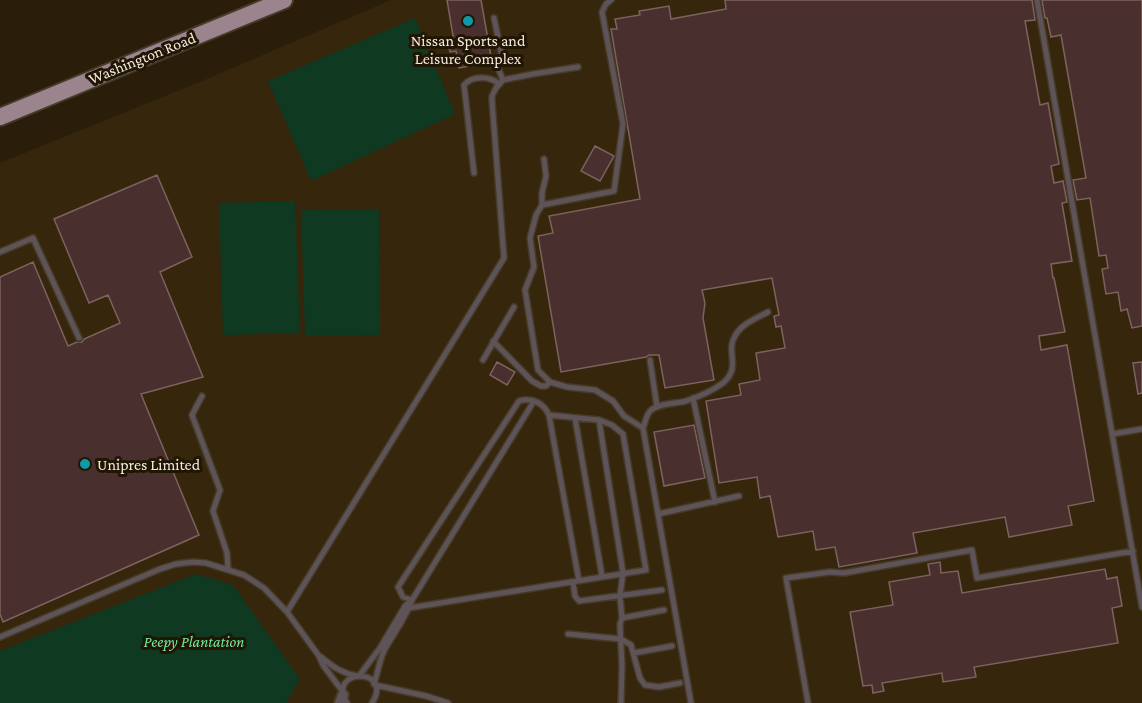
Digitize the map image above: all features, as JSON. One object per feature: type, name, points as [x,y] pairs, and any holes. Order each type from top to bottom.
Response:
[{"type":"main road","name":"Washington Road","points":[[0,117],[284,0]]},
{"type":"lane","points":[[542,205],[614,191],[623,124],[602,12],[611,0]]},
{"type":"lane","points":[[1037,0],[1142,607]]},
{"type":"lane","points":[[286,612],[504,258],[492,100],[501,82],[498,63],[502,56],[494,18]]},
{"type":"lane","points":[[474,173],[464,85],[468,81],[479,78],[490,78],[501,82],[578,67]]},
{"type":"lane","points":[[544,159],[546,176],[542,205],[536,215],[530,238],[534,267],[525,290],[538,370],[550,382],[567,387],[595,390],[613,401],[624,416],[643,428]]},
{"type":"lane","points":[[0,252],[33,238],[79,338]]},
{"type":"lane","points":[[483,360],[514,307]]},
{"type":"lane","points":[[691,703],[643,428],[646,418],[657,407],[686,401],[704,394],[723,382],[732,372],[734,336],[746,324],[768,312]]},
{"type":"lane","points":[[493,341],[532,381],[541,386],[546,386],[550,382]]},
{"type":"lane","points":[[650,360],[657,407]]},
{"type":"lane","points":[[202,396],[192,415],[220,490],[213,511],[227,553],[228,569]]},
{"type":"lane","points":[[693,398],[715,501]]},
{"type":"lane","points":[[412,600],[403,597],[399,587],[519,401],[525,399],[544,407],[549,415],[576,581],[575,596],[579,601],[662,590]]},
{"type":"lane","points":[[372,703],[376,696],[375,684],[379,664],[385,650],[412,600],[534,401]]},
{"type":"lane","points":[[409,608],[646,570],[623,434],[598,420],[549,415]]},
{"type":"lane","points":[[575,418],[602,576]]},
{"type":"lane","points":[[598,420],[623,573],[620,596],[621,703]]},
{"type":"lane","points":[[1113,434],[1142,429]]},
{"type":"lane","points":[[658,514],[740,496]]},
{"type":"lane","points":[[808,703],[786,578],[844,573],[972,550],[977,578],[1133,550]]},
{"type":"lane","points":[[0,637],[160,569],[193,561],[206,563],[244,575],[264,588],[286,612],[319,656],[343,698]]},
{"type":"lane","points":[[343,698],[346,682],[358,676],[380,648],[405,606],[412,600]]},
{"type":"lane","points":[[622,618],[664,610]]},
{"type":"lane","points":[[568,634],[621,639],[631,645],[640,678],[645,685],[659,687],[680,683]]},
{"type":"lane","points":[[634,653],[672,646]]},
{"type":"lane","points":[[319,656],[335,669],[365,677],[375,684],[448,703]]},
{"type":"shaded area","points":[[391,0],[1142,0],[1142,703],[0,703],[0,163],[207,79]]},
{"type":"green space","points":[[415,18],[455,114],[311,181],[268,81]]},
{"type":"green space","points":[[295,201],[300,333],[223,335],[219,203]]},
{"type":"green space","points":[[379,209],[380,335],[305,336],[301,210]]},
{"type":"green space","name":"Peepy Plantation","points":[[196,574],[233,585],[300,679],[286,703],[0,703],[0,651]]},
{"type":"building","name":"Nissan Sports and Leisure Complex","points":[[447,0],[481,0],[492,62],[459,68],[456,51],[450,52],[448,43],[454,42]]},
{"type":"building","points":[[725,0],[1032,0],[1035,20],[1025,21],[1040,105],[1048,103],[1059,164],[1051,166],[1054,183],[1063,181],[1067,202],[1062,203],[1072,261],[1051,264],[1065,332],[1039,336],[1041,350],[1067,345],[1094,501],[1068,506],[1072,525],[1009,537],[1005,517],[913,533],[917,553],[839,567],[835,547],[816,550],[813,531],[778,537],[770,496],[760,498],[757,477],[719,483],[706,401],[741,395],[739,384],[760,380],[756,353],[785,348],[781,326],[776,327],[774,316],[779,315],[772,278],[702,290],[705,303],[703,318],[714,380],[665,388],[659,355],[561,372],[538,236],[553,233],[549,216],[640,199],[611,29],[617,29],[615,19],[640,15],[639,11],[669,6],[671,19],[726,9]]},
{"type":"building","points":[[1042,0],[1142,0],[1142,326],[1132,328],[1127,309],[1121,311],[1118,292],[1106,294],[1102,269],[1108,268],[1106,255],[1099,256],[1090,198],[1077,200],[1073,180],[1086,178],[1061,35],[1051,37]]},
{"type":"building","points":[[595,146],[614,156],[600,181],[581,171]]},
{"type":"building","name":"Unipres Limited","points":[[157,175],[192,257],[160,272],[203,377],[141,394],[199,535],[3,622],[0,614],[0,277],[33,262],[68,346],[82,342],[120,323],[108,295],[89,303],[54,219]]},
{"type":"building","points":[[497,362],[515,372],[507,385],[490,375]]},
{"type":"building","points":[[1142,362],[1142,393],[1138,394],[1133,363]]},
{"type":"building","points":[[694,425],[705,478],[664,486],[654,432]]},
{"type":"building","points":[[940,562],[941,573],[958,571],[962,593],[1105,569],[1107,579],[1117,577],[1122,606],[1112,608],[1118,643],[974,667],[976,677],[943,682],[942,673],[882,683],[884,691],[873,693],[872,685],[863,686],[850,612],[893,605],[889,582],[930,575],[928,564]]},
{"type":"place","name":"Nissan Sports and Leisure Complex","points":[[468,21]]},
{"type":"place","name":"Unipres Limited","points":[[85,464]]}]
